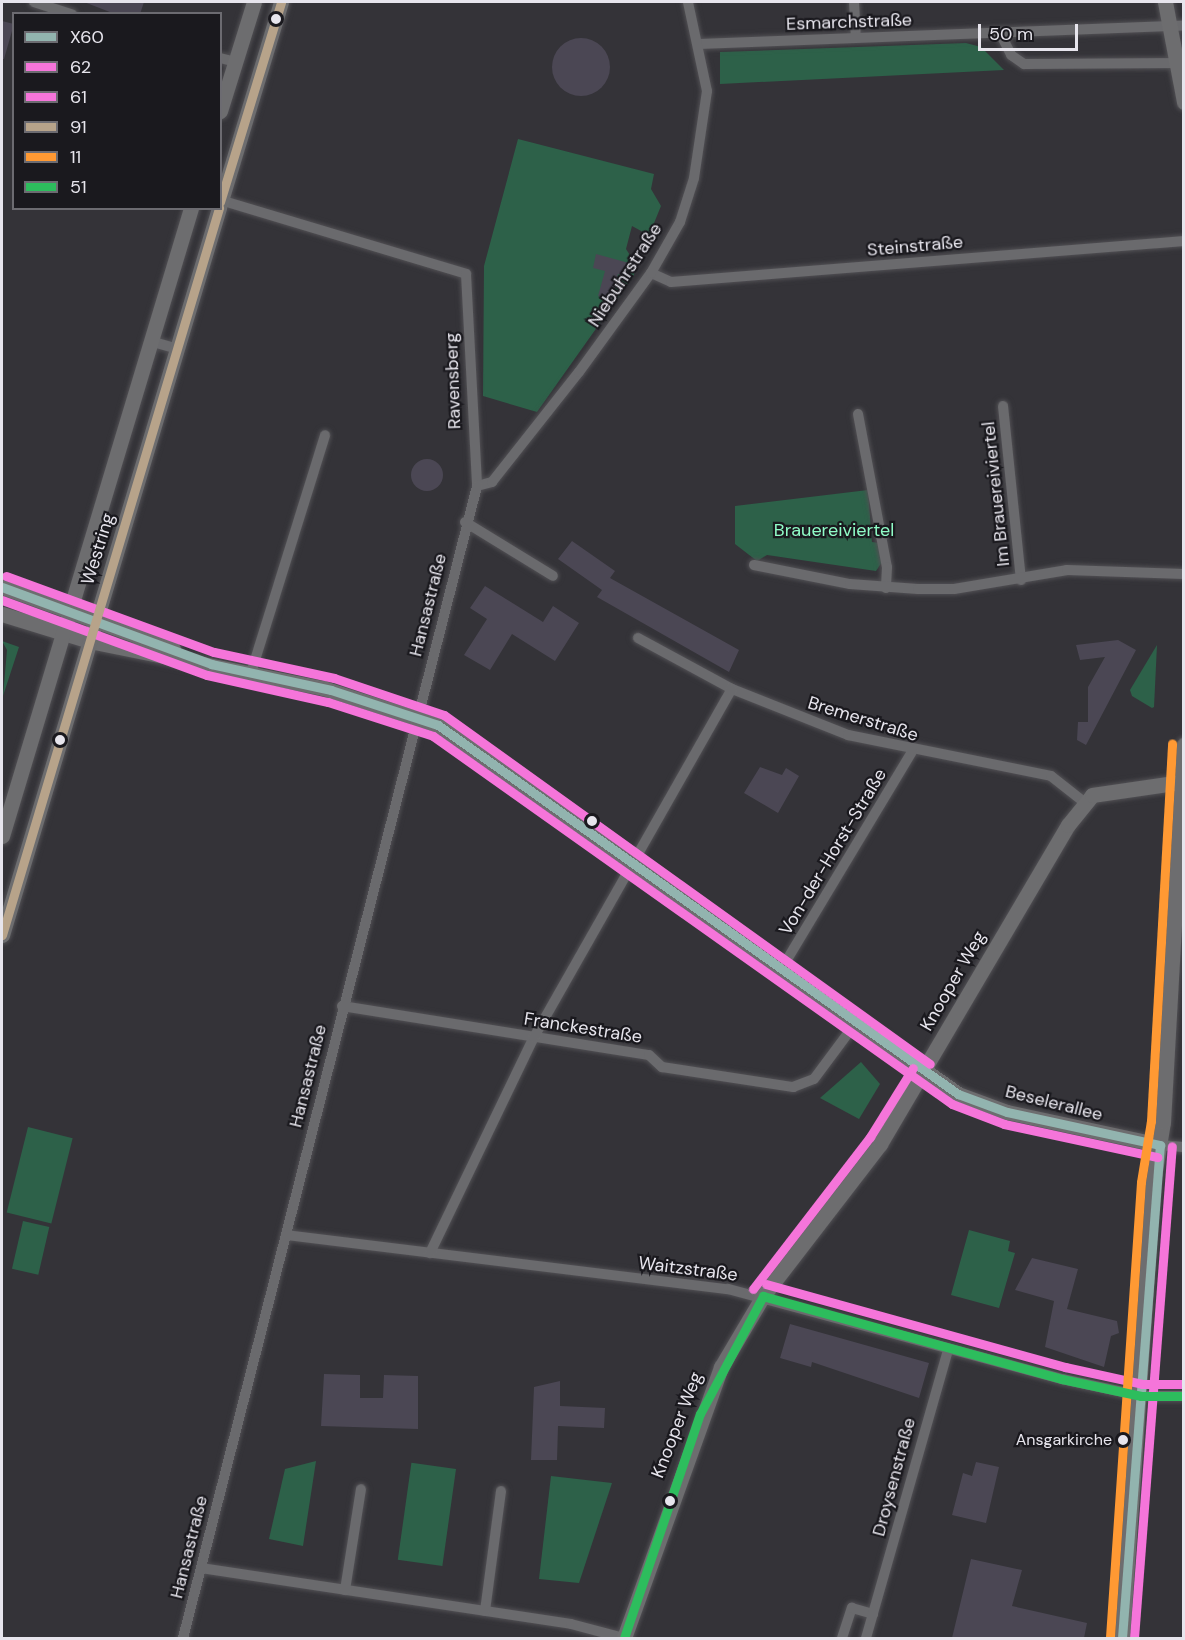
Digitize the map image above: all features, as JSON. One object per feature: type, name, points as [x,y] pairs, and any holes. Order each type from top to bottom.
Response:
[{"type":"main road","points":[[222,98],[228,60],[254,2]]},
{"type":"main road","name":"Westring","points":[[222,197],[282,2]]},
{"type":"main road","points":[[1165,2],[1176,25],[1184,102]]},
{"type":"main road","name":"Westring","points":[[2,836],[190,210]]},
{"type":"main road","name":"Westring","points":[[2,935],[218,210]]},
{"type":"main road","points":[[2,587],[211,664]]},
{"type":"main road","points":[[2,614],[89,641],[211,664]]},
{"type":"main road","name":"Beselerallee","points":[[211,664],[331,690],[417,717],[467,743],[857,1022],[923,1074],[984,1106],[1160,1145]]},
{"type":"main road","points":[[1122,1638],[1160,1145],[1184,745]]},
{"type":"main road","points":[[1096,795],[1182,787]]},
{"type":"main road","name":"Knooper Weg","points":[[624,1638],[700,1414],[763,1296],[880,1144],[1096,795]]},
{"type":"street","points":[[34,2],[66,12]]},
{"type":"street","name":"Niebuhrstraße","points":[[477,486],[492,482],[651,273],[680,222],[694,178],[707,91],[699,44],[688,2]]},
{"type":"street","points":[[854,2],[856,38]]},
{"type":"street","name":"Esmarchstraße","points":[[699,44],[1176,25]]},
{"type":"street","points":[[1000,33],[1011,55],[1024,64],[1180,63]]},
{"type":"street","name":"Ravensberg","points":[[222,204],[466,274],[477,486]]},
{"type":"street","name":"Steinstraße","points":[[651,273],[671,282],[1184,241]]},
{"type":"street","points":[[150,341],[177,349]]},
{"type":"street","name":"Im Brauereiviertel","points":[[1003,406],[1021,580]]},
{"type":"street","points":[[858,414],[888,567],[886,588]]},
{"type":"street","points":[[251,673],[325,435]]},
{"type":"street","points":[[477,486],[465,522],[553,576]]},
{"type":"street","name":"Hansastraße","points":[[183,1638],[465,522]]},
{"type":"street","name":"Im Brauereiviertel","points":[[754,565],[886,588],[954,589],[1079,569],[1184,574]]},
{"type":"street","name":"Bremerstraße","points":[[638,638],[732,689],[848,735],[912,752],[1051,776],[1096,795]]},
{"type":"street","points":[[430,1253],[534,1036],[732,689]]},
{"type":"street","name":"Von-der-Horst-Straße","points":[[782,968],[912,752]]},
{"type":"street","name":"Franckestraße","points":[[342,1006],[649,1055],[662,1067],[793,1087],[814,1079],[857,1022]]},
{"type":"street","name":"Beselerallee","points":[[1160,1145],[1184,1147]]},
{"type":"street","name":"Waitzstraße","points":[[286,1235],[763,1296],[948,1350],[1142,1396],[1184,1396]]},
{"type":"street","name":"Droysenstraße","points":[[866,1638],[948,1350]]},
{"type":"street","points":[[345,1590],[361,1489]]},
{"type":"street","points":[[485,1611],[501,1491]]},
{"type":"street","points":[[201,1568],[485,1611],[624,1638]]},
{"type":"street","points":[[842,1638],[852,1608],[873,1614]]},
{"type":"green space","points":[[966,43],[981,47],[1004,70],[720,84],[720,52]]},
{"type":"green space","points":[[518,139],[654,174],[651,189],[661,206],[652,228],[655,242],[647,248],[641,244],[643,232],[632,226],[626,249],[635,263],[634,275],[537,412],[483,396],[484,266]]},
{"type":"green space","name":"Brauereiviertel","points":[[868,490],[872,542],[879,543],[882,562],[876,571],[767,555],[757,561],[735,544],[735,506]]},
{"type":"green space","points":[[2,641],[19,647],[3,696],[7,650]]},
{"type":"green space","points":[[1157,645],[1154,707],[1152,708],[1132,696],[1130,690]]},
{"type":"green space","points":[[861,1062],[880,1084],[859,1119],[820,1098]]},
{"type":"green space","points":[[28,1127],[73,1138],[51,1224],[7,1212]]},
{"type":"green space","points":[[23,1221],[49,1227],[38,1275],[12,1269]]},
{"type":"green space","points":[[969,1230],[1010,1241],[1008,1251],[1015,1253],[999,1308],[951,1295]]},
{"type":"green space","points":[[316,1461],[303,1546],[269,1539],[285,1469]]},
{"type":"green space","points":[[411,1463],[456,1469],[442,1566],[398,1560]]},
{"type":"green space","points":[[551,1476],[612,1483],[579,1583],[539,1579]]},
{"type":"building","points":[[84,2],[144,2],[141,12],[110,12]]},
{"type":"building","points":[[2,21],[12,24],[12,31],[4,59],[2,59]]},
{"type":"building","points":[[575,38],[587,38],[602,46],[610,61],[610,73],[602,88],[587,96],[575,96],[560,88],[552,73],[552,61],[560,46]]},
{"type":"building","points":[[596,254],[629,263],[625,277],[618,274],[612,300],[598,296],[605,271],[593,268]]},
{"type":"building","points":[[427,459],[438,464],[443,475],[438,486],[427,491],[416,486],[411,475],[416,464]]},
{"type":"building","points":[[572,541],[615,571],[610,578],[739,650],[729,672],[597,597],[602,590],[558,559]]},
{"type":"building","points":[[485,586],[543,622],[553,606],[579,623],[555,661],[512,634],[490,670],[464,655],[487,619],[470,608]]},
{"type":"building","points":[[1118,640],[1136,650],[1086,745],[1077,740],[1078,722],[1088,722],[1088,687],[1105,657],[1080,660],[1076,645]]},
{"type":"building","points":[[760,767],[782,775],[786,768],[799,776],[778,813],[744,793]]},
{"type":"building","points":[[1032,1258],[1078,1269],[1067,1309],[1117,1321],[1119,1333],[1111,1336],[1104,1367],[1045,1347],[1054,1301],[1015,1290]]},
{"type":"building","points":[[790,1324],[929,1363],[919,1398],[812,1362],[811,1367],[780,1358]]},
{"type":"building","points":[[324,1374],[360,1375],[360,1398],[383,1398],[384,1375],[418,1376],[418,1429],[321,1426]]},
{"type":"building","points":[[560,1381],[560,1406],[605,1408],[604,1428],[558,1426],[557,1460],[531,1460],[534,1387]]},
{"type":"building","points":[[976,1462],[999,1467],[986,1523],[952,1515],[963,1473],[972,1476]]},
{"type":"building","points":[[971,1559],[1022,1570],[1012,1606],[1087,1623],[1084,1638],[952,1638]]},
{"type":"transit line","name":"91","points":[[222,195],[281,2]]},
{"type":"transit line","name":"91","points":[[2,935],[218,210]]},
{"type":"transit line","name":"61","points":[[6,576],[214,652],[334,678],[444,715],[930,1064]]},
{"type":"transit line","name":"X60","points":[[2,587],[211,664],[331,690],[438,725],[958,1094],[1007,1112],[1160,1145]]},
{"type":"transit line","name":"62","points":[[2,600],[207,675],[328,702],[433,736],[952,1104],[1004,1124],[1157,1157]]},
{"type":"transit line","name":"11","points":[[1110,1637],[1141,1182],[1151,1121],[1172,744]]},
{"type":"transit line","name":"61","points":[[753,1289],[870,1137],[913,1068]]},
{"type":"transit line","name":"X60","points":[[1122,1638],[1160,1145]]},
{"type":"transit line","name":"62","points":[[1134,1638],[1172,1146]]},
{"type":"transit line","name":"61","points":[[766,1284],[1065,1367],[1142,1384],[1184,1384]]},
{"type":"transit line","name":"51","points":[[763,1296],[1062,1379],[1141,1396],[1184,1396]]},
{"type":"transit line","name":"51","points":[[624,1638],[700,1414],[763,1296]]},
{"type":"place","name":"Ansgarkirche","points":[[1123,1440]]}]
